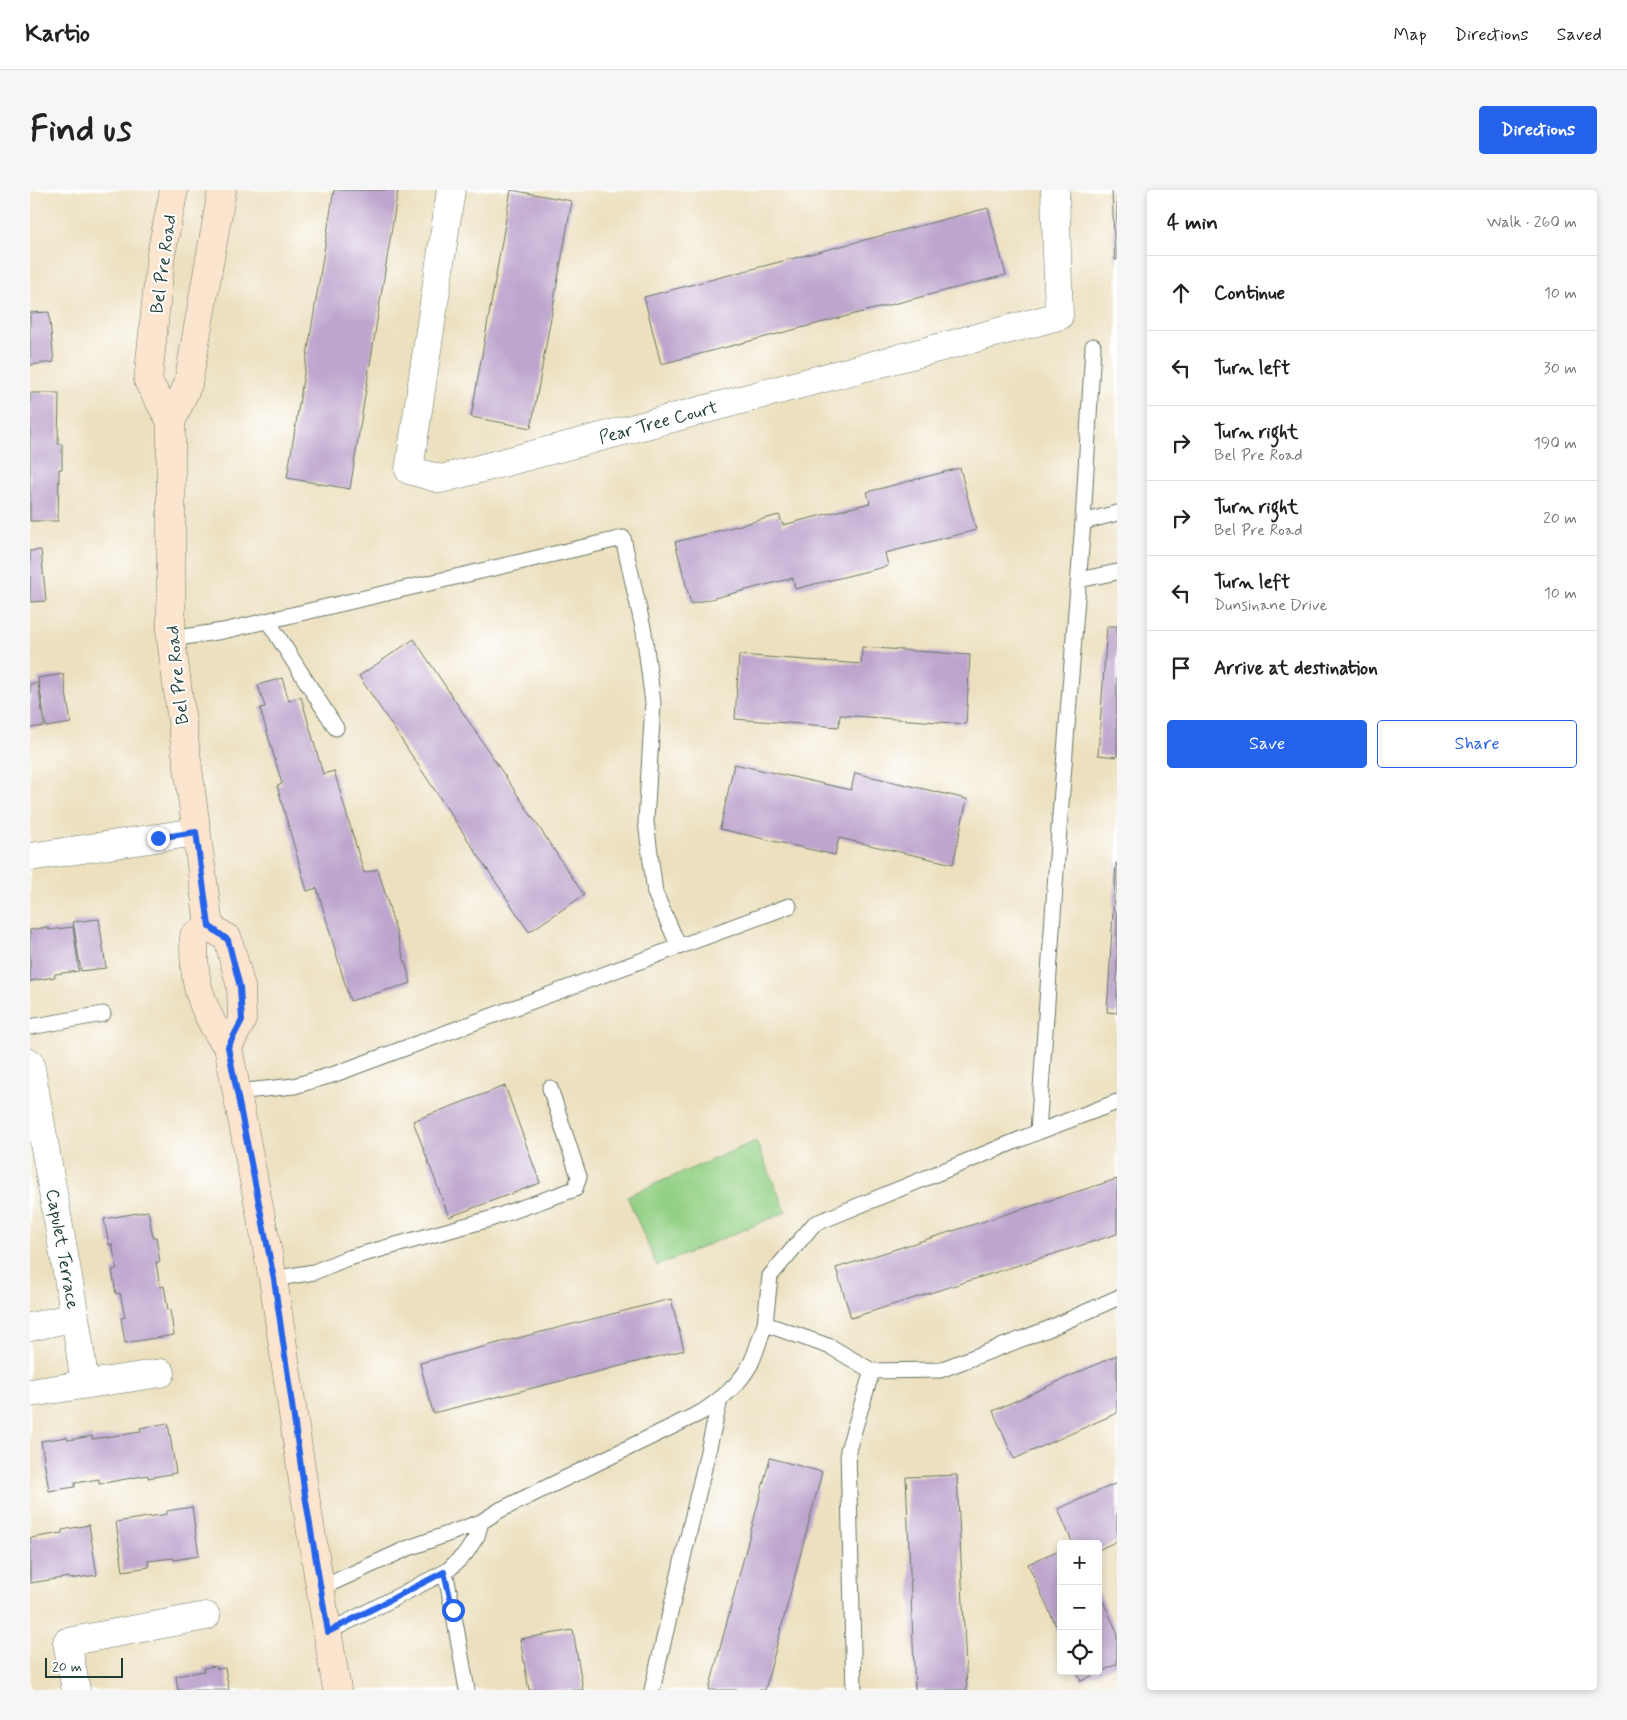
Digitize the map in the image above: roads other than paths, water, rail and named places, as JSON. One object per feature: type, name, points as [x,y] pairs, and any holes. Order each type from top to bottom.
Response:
[{"type":"main road","name":"Bel Pre Road","points":[[171,422],[148,381],[161,254],[174,190]]},
{"type":"main road","name":"Bel Pre Road","points":[[209,926],[171,639],[171,422],[188,384],[222,190]]},
{"type":"main road","points":[[228,1047],[242,1020],[240,987],[228,940],[209,926],[194,936],[194,963],[199,991],[218,1034],[228,1047],[274,1279],[305,1495],[337,1690]]},
{"type":"street","name":"Pear Tree Court","points":[[451,190],[409,470],[440,479],[1059,316],[1056,190]]},
{"type":"street","points":[[30,857],[196,832]]},
{"type":"street","name":"Capulet Terrace","points":[[30,1063],[85,1384]]},
{"type":"street","name":"Capulet Terrace","points":[[30,1327],[75,1317]]},
{"type":"street","points":[[30,1393],[161,1373]]},
{"type":"street","points":[[76,1690],[67,1642],[206,1616]]},
{"type":"lane","points":[[1038,1132],[1058,839],[1079,580],[1087,521],[1093,346]]},
{"type":"lane","points":[[1087,521],[1117,513]]},
{"type":"lane","points":[[171,639],[223,631],[268,621],[623,538],[644,632],[653,703],[646,822],[654,884],[679,947]]},
{"type":"lane","points":[[1079,580],[1117,572]]},
{"type":"lane","points":[[268,621],[336,728]]},
{"type":"lane","points":[[236,1092],[294,1086],[335,1074],[789,906]]},
{"type":"lane","points":[[30,1027],[103,1014]]},
{"type":"lane","points":[[274,1279],[314,1272],[345,1260],[490,1219],[575,1189],[579,1177],[550,1088]]},
{"type":"lane","points":[[321,1588],[406,1549],[481,1522],[500,1510],[702,1412],[720,1400],[732,1389],[750,1365],[765,1324],[770,1276],[814,1224],[1038,1132],[1117,1102]]},
{"type":"lane","points":[[765,1324],[831,1347],[872,1371],[940,1370],[1048,1329],[1117,1298]]},
{"type":"lane","points":[[854,1690],[848,1450],[872,1371]]},
{"type":"lane","points":[[652,1690],[720,1400]]},
{"type":"lane","points":[[328,1632],[444,1572],[466,1553],[477,1536],[481,1522]]},
{"type":"lane","points":[[444,1572],[453,1610],[467,1690]]}]
